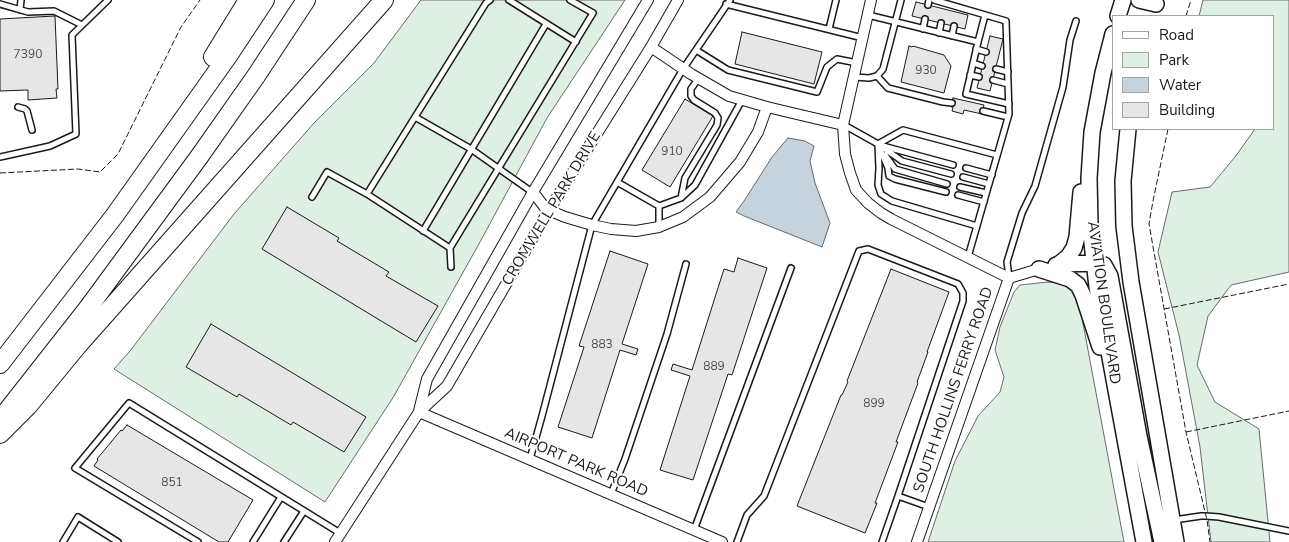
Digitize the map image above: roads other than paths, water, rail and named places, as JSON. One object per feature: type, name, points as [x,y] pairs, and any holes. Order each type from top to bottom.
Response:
[{"type":"highway","points":[[115,215],[248,0]]},
{"type":"highway","points":[[0,364],[115,215],[266,0]]},
{"type":"highway","points":[[0,420],[88,308],[193,165],[256,76],[306,0]]},
{"type":"highway","points":[[0,434],[28,406],[78,344],[384,0]]},
{"type":"main road","points":[[1118,15],[1123,0]]},
{"type":"main road","points":[[1139,0],[1155,7]]},
{"type":"main road","name":"AVIATION BOULEVARD","points":[[1112,38],[1102,73],[1092,132],[1088,178],[1090,225],[1094,263],[1144,542]]},
{"type":"main road","name":"AVIATION BOULEVARD","points":[[1128,130],[1123,181],[1124,226],[1131,282],[1176,542]]},
{"type":"main road","points":[[1059,264],[1068,257],[1074,248],[1082,180],[1092,132]]},
{"type":"main road","points":[[1039,269],[1059,264],[1098,263],[1104,265],[1110,276],[1139,436],[1162,542]]},
{"type":"main road","points":[[1039,269],[1070,279],[1078,285],[1117,398]]},
{"type":"street","name":"CROMWELL PARK DRIVE","points":[[419,412],[427,379],[533,192],[648,0]]},
{"type":"street","name":"CROMWELL PARK DRIVE","points":[[338,538],[419,412],[447,386],[549,210],[651,47],[678,0]]},
{"type":"street","points":[[871,0],[844,125],[845,154],[856,190],[868,202],[892,219],[1009,278]]},
{"type":"street","points":[[651,47],[698,79],[729,96],[844,125]]},
{"type":"street","points":[[533,192],[546,209],[565,218],[611,229],[636,231],[659,227],[683,217],[710,197],[740,162],[758,132],[767,107]]},
{"type":"street","name":"SOUTH HOLLINS FERRY ROAD","points":[[918,542],[1009,278],[1039,269]]},
{"type":"street","name":"AIRPORT PARK ROAD","points":[[419,412],[719,542]]},
{"type":"lane","points":[[20,10],[21,0]]},
{"type":"lane","points":[[0,157],[50,146],[76,134],[72,35],[108,0]]},
{"type":"lane","points":[[367,194],[486,2],[490,0]]},
{"type":"lane","points":[[508,0],[576,42]]},
{"type":"lane","points":[[451,267],[450,248],[593,13],[570,0]]},
{"type":"lane","points":[[829,29],[836,0]]},
{"type":"lane","points":[[854,77],[869,78],[877,76],[883,70],[901,0]]},
{"type":"lane","points":[[934,0],[958,10],[1006,21],[1008,117],[968,257]]},
{"type":"lane","points":[[530,459],[592,225],[683,69],[728,2],[863,38]]},
{"type":"lane","points":[[0,4],[28,12],[54,12],[82,25]]},
{"type":"lane","points":[[868,15],[978,42]]},
{"type":"lane","points":[[985,15],[966,94],[1009,104]]},
{"type":"lane","points":[[923,29],[925,19]]},
{"type":"lane","points":[[1009,278],[1007,262],[1022,213],[1038,177],[1063,87],[1070,40],[1076,21]]},
{"type":"lane","points":[[938,33],[941,23]]},
{"type":"lane","points":[[423,231],[546,24]]},
{"type":"lane","points":[[952,36],[954,26]]},
{"type":"lane","points":[[976,49],[986,52]]},
{"type":"lane","points":[[696,50],[728,70],[817,92],[827,66],[837,60],[857,64]]},
{"type":"lane","points":[[999,56],[1007,58]]},
{"type":"lane","points":[[973,63],[982,66]]},
{"type":"lane","points":[[996,69],[1008,72]]},
{"type":"lane","points":[[970,75],[979,77]]},
{"type":"lane","points":[[877,76],[888,88],[943,102],[952,102]]},
{"type":"lane","points":[[681,198],[685,178],[717,125],[718,118],[715,113],[690,96],[691,89],[698,79]]},
{"type":"lane","points":[[993,80],[1008,84]]},
{"type":"lane","points":[[617,182],[659,206],[681,198],[695,185],[742,100]]},
{"type":"lane","points":[[18,106],[25,108],[27,111],[32,130]]},
{"type":"lane","points":[[983,110],[1008,117]]},
{"type":"lane","points":[[415,117],[471,149],[533,192]]},
{"type":"lane","points":[[844,125],[878,144],[902,161],[951,174]]},
{"type":"lane","points":[[878,144],[903,130],[998,155]]},
{"type":"lane","points":[[878,144],[952,165]]},
{"type":"lane","points":[[878,144],[895,169],[947,184]]},
{"type":"lane","points":[[878,144],[890,176],[895,179],[946,192]]},
{"type":"lane","points":[[878,144],[878,184],[881,194],[892,201],[977,226]]},
{"type":"lane","points":[[966,168],[992,175]]},
{"type":"lane","points":[[312,196],[327,172],[367,194],[450,248]]},
{"type":"lane","points":[[963,177],[989,184]]},
{"type":"lane","points":[[960,187],[986,193]]},
{"type":"lane","points":[[958,195],[984,202]]},
{"type":"lane","points":[[659,206],[659,227]]},
{"type":"lane","points":[[737,542],[748,515],[764,496],[859,251],[868,249],[958,284],[963,301],[882,542]]},
{"type":"lane","points":[[611,494],[625,459],[664,342],[686,264]]},
{"type":"lane","points":[[694,530],[791,268]]},
{"type":"lane","points":[[198,542],[75,468],[129,403],[304,511],[338,538]]},
{"type":"lane","points":[[898,496],[930,507]]},
{"type":"lane","points":[[253,542],[281,497]]},
{"type":"lane","points":[[284,542],[304,511]]},
{"type":"lane","points":[[1172,521],[1201,516],[1219,517],[1289,531]]},
{"type":"lane","points":[[63,542],[78,517],[118,542]]},
{"type":"water","points":[[788,138],[805,141],[814,146],[810,161],[815,183],[830,223],[822,247],[736,212],[772,157]]}]
